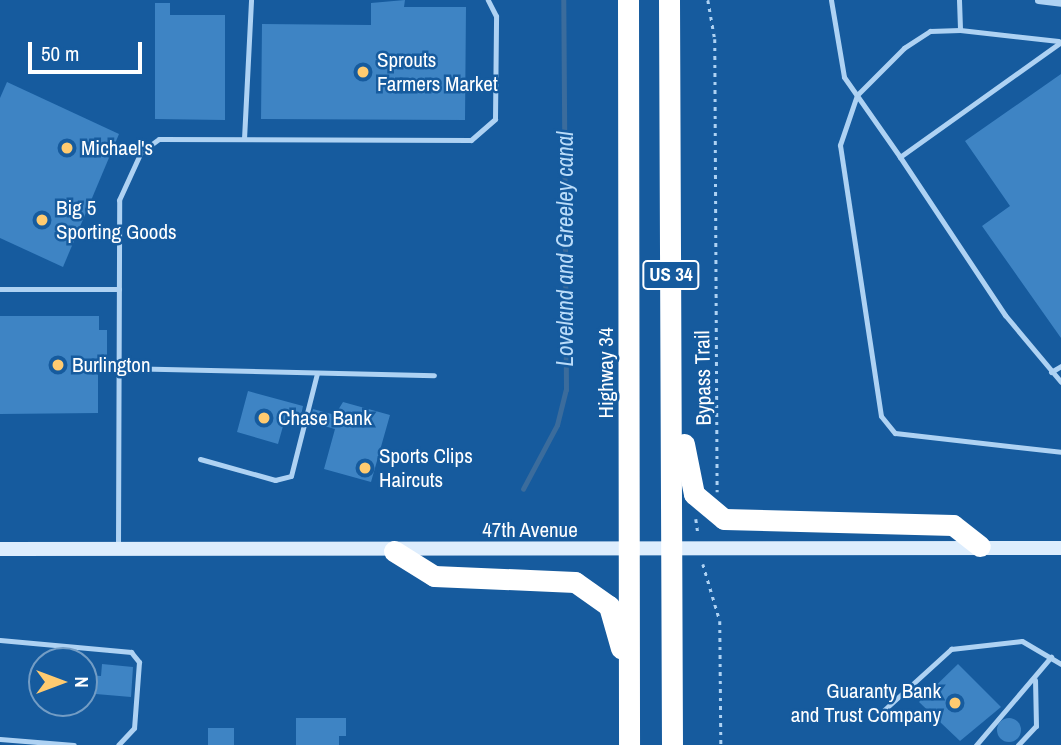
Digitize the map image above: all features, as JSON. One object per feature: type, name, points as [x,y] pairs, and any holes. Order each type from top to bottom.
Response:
[{"type":"highway","name":"Highway 34","points":[[628,0],[631,550],[628,745]]},
{"type":"highway","name":"US 34","points":[[669,0],[672,745]]},
{"type":"highway","points":[[671,241],[684,455],[705,509],[737,522],[953,525],[980,546]]},
{"type":"highway","points":[[394,551],[433,576],[575,582],[591,590],[617,622],[628,745]]},
{"type":"main road","name":"47th Avenue","points":[[0,549],[394,551],[980,546],[1061,548]]},
{"type":"street","points":[[1038,0],[1061,3]]},
{"type":"lane","points":[[244,139],[245,20],[251,0]]},
{"type":"lane","points":[[118,550],[120,200],[141,152],[159,139],[471,141],[495,119],[496,16],[488,0]]},
{"type":"lane","points":[[831,0],[844,77],[1005,315],[1061,383]]},
{"type":"lane","points":[[959,0],[960,30]]},
{"type":"lane","points":[[1059,41],[960,30],[930,31],[857,95],[840,145],[881,416],[895,433],[1061,452]]},
{"type":"lane","points":[[900,157],[1059,41]]},
{"type":"lane","points":[[0,289],[120,289]]},
{"type":"lane","points":[[1051,372],[1061,366]]},
{"type":"lane","points":[[119,369],[433,375]]},
{"type":"lane","points":[[200,459],[275,480],[291,476],[317,373]]},
{"type":"lane","points":[[0,640],[131,652],[139,662],[134,728],[118,745]]},
{"type":"lane","points":[[884,710],[951,649],[1022,641],[1061,664]]},
{"type":"lane","points":[[976,745],[1051,657]]},
{"type":"lane","points":[[1018,745],[1036,726],[1034,680]]},
{"type":"lane","points":[[0,739],[74,745]]},
{"type":"path","name":"Bypass Trail","points":[[708,0],[715,38],[720,488],[696,519],[707,596],[720,621],[721,745]]},
{"type":"building","name":"Sprouts Farmers Market","points":[[405,0],[404,7],[466,7],[465,120],[261,119],[262,24],[371,25],[371,3]]},
{"type":"building","points":[[155,3],[170,3],[170,15],[225,15],[225,120],[155,119]]},
{"type":"building","points":[[1061,74],[1061,338],[982,226],[1010,206],[965,141]]},
{"type":"building","points":[[7,82],[119,134],[63,267],[0,238],[0,98]]},
{"type":"building","points":[[0,316],[99,316],[99,330],[107,330],[107,370],[98,370],[98,413],[0,414]]},
{"type":"building","points":[[248,391],[303,406],[300,420],[285,419],[278,444],[237,432]]},
{"type":"building","points":[[343,402],[390,415],[371,482],[324,469],[335,429],[310,422],[313,409],[335,415]]},
{"type":"building","points":[[102,664],[133,667],[131,697],[98,694],[98,676],[101,676]]},
{"type":"building","points":[[958,664],[1001,707],[960,741],[919,702]]},
{"type":"building","points":[[296,718],[346,718],[346,736],[339,736],[339,745],[296,745]]},
{"type":"building","points":[[1009,718],[1018,721],[1021,730],[1018,739],[1009,742],[1000,739],[997,730],[1000,721]]},
{"type":"building","points":[[208,728],[234,728],[234,745],[208,745]]},
{"type":"waterway","name":"Loveland and Greeley canal","points":[[523,489],[557,425],[566,390],[563,0]]},
{"type":"place","name":"Sprouts Farmers Market","points":[[363,72]]},
{"type":"place","name":"Michael's","points":[[67,148]]},
{"type":"place","name":"Big 5 Sporting Goods","points":[[42,220]]},
{"type":"place","name":"Burlington","points":[[58,365]]},
{"type":"place","name":"Chase Bank","points":[[264,418]]},
{"type":"place","name":"Sports Clips Haircuts","points":[[365,468]]},
{"type":"place","name":"Guaranty Bank and Trust Company","points":[[955,703]]}]
